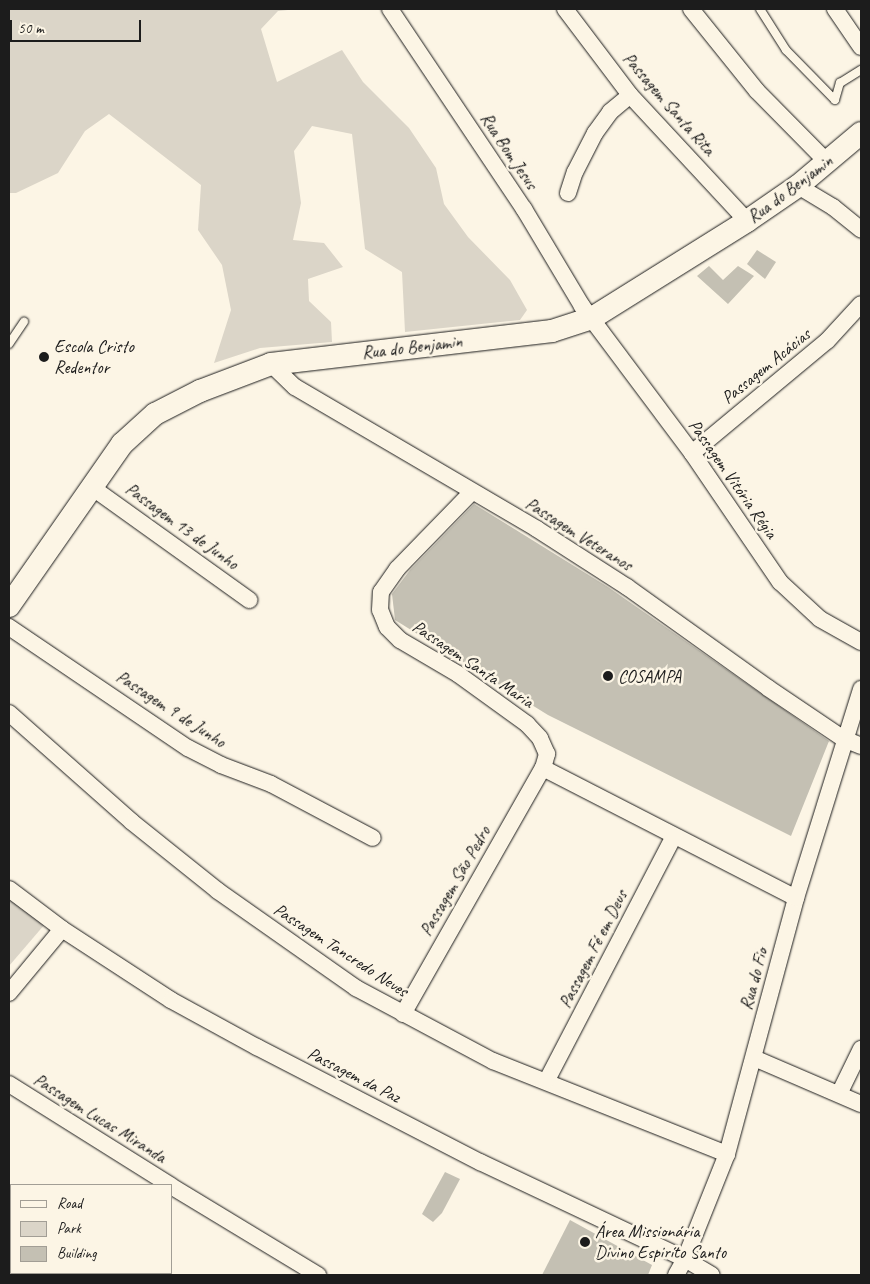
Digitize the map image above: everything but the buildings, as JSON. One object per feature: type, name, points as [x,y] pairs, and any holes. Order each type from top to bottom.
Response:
[{"type":"main road","name":"Rua do Benjamin","points":[[9,606],[16,578],[122,444],[156,414],[207,388],[271,364],[552,332],[592,318],[748,221],[798,186],[861,133]]},
{"type":"street","name":"Rua Bom Jesus","points":[[390,9],[524,209],[592,318]]},
{"type":"street","name":"Passagem Santa Rita","points":[[565,9],[630,95],[748,221]]},
{"type":"street","points":[[691,9],[757,91],[827,162]]},
{"type":"street","points":[[835,9],[861,47]]},
{"type":"street","points":[[568,193],[575,172],[595,133],[610,112],[630,95]]},
{"type":"street","points":[[798,186],[833,206],[861,230]]},
{"type":"street","name":"Passagem Acácias","points":[[692,454],[827,341],[861,304]]},
{"type":"street","name":"Passagem Vitória Régia","points":[[592,318],[692,454],[780,582],[820,619],[861,642]]},
{"type":"street","name":"Passagem Veteranos","points":[[271,364],[295,387],[537,529],[627,587],[768,688],[844,738],[861,746]]},
{"type":"street","name":"Passagem 13 de Junho","points":[[90,486],[249,600]]},
{"type":"street","name":"Passagem Santa Maria","points":[[472,492],[397,569],[381,592],[380,610],[387,627],[400,640],[458,674],[527,724],[540,738],[547,754],[543,768]]},
{"type":"street","name":"Passagem 9 de Junho","points":[[9,627],[188,748],[221,765],[271,784],[373,838]]},
{"type":"street","name":"Rua do Fio","points":[[676,1275],[685,1259],[727,1154],[796,898],[861,688]]},
{"type":"street","name":"Passagem Tancredo Neves","points":[[9,713],[132,822],[218,890],[356,988],[493,1061],[547,1080],[727,1154]]},
{"type":"street","points":[[543,768],[796,898]]},
{"type":"street","name":"Passagem São Pedro","points":[[402,1014],[543,768]]},
{"type":"street","name":"Passagem Fé em Deus","points":[[547,1080],[674,836]]},
{"type":"street","name":"Passagem da Paz","points":[[9,889],[62,929],[171,1000],[256,1047],[498,1171],[685,1259],[712,1275]]},
{"type":"street","points":[[9,993],[62,929]]},
{"type":"street","points":[[840,1092],[861,1049]]},
{"type":"street","points":[[754,1058],[840,1092],[861,1104]]},
{"type":"street","name":"Passagem Lucas Miranda","points":[[9,1084],[168,1184]]},
{"type":"street","name":"Passagem Lucas Miranda","points":[[172,1187],[318,1275]]},
{"type":"lane","points":[[760,9],[786,50],[835,100],[840,83],[861,70]]},
{"type":"lane","points":[[9,344],[24,322]]},
{"type":"green space","points":[[9,9],[298,9],[278,11],[261,29],[277,82],[342,50],[363,82],[409,128],[436,168],[444,204],[468,237],[510,280],[527,310],[520,320],[405,332],[402,272],[365,249],[352,134],[312,126],[294,151],[301,203],[293,240],[324,243],[343,267],[308,279],[309,301],[331,322],[332,342],[260,348],[214,363],[231,310],[222,265],[198,230],[201,185],[109,114],[85,131],[58,173],[16,193],[9,193]]},
{"type":"green space","points":[[9,898],[45,924],[9,966]]},
{"type":"place","name":"Escola Cristo Redentor","points":[[44,357]]},
{"type":"place","name":"COSAMPA","points":[[608,676]]},
{"type":"place","name":"Área Missionária Divino Espiríto Santo","points":[[585,1242]]}]
